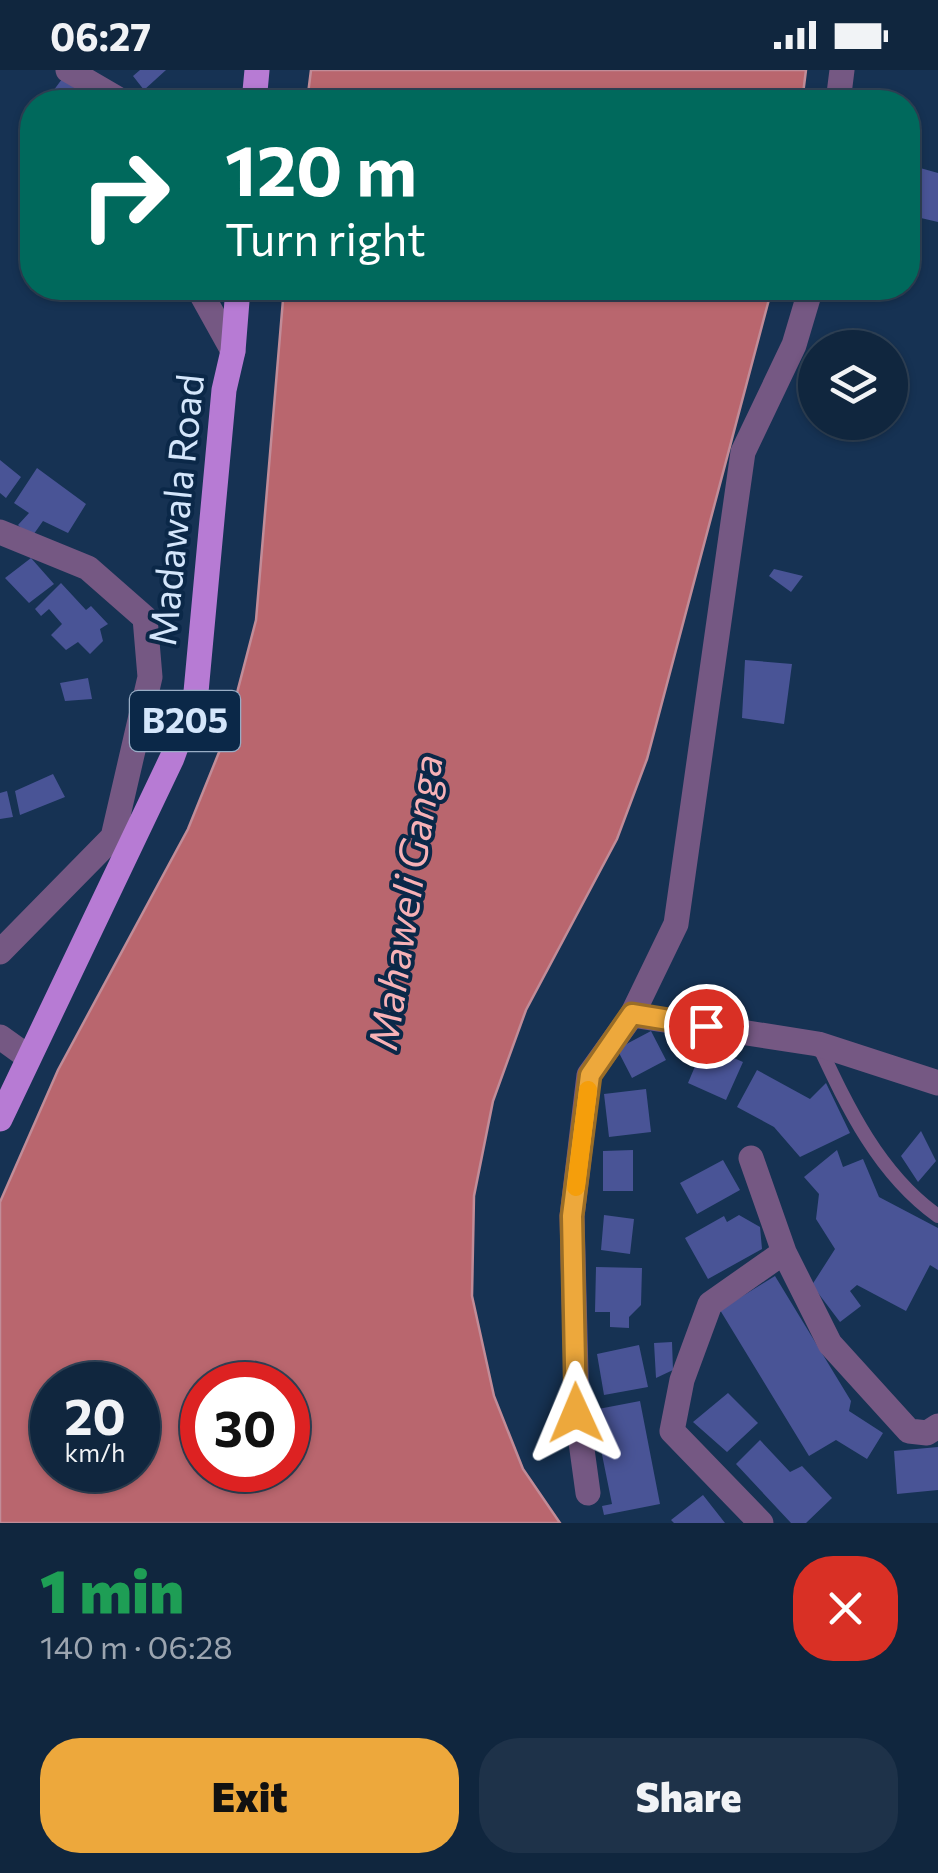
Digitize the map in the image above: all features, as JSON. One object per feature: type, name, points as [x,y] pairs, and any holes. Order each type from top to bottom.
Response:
[{"type":"main road","name":"Madawala Road","points":[[0,1118],[172,758],[196,692],[224,390],[233,352],[237,300]]},
{"type":"street","points":[[68,70],[102,90]]},
{"type":"street","points":[[205,300],[233,352]]},
{"type":"street","points":[[588,1493],[576,1413],[572,1216],[590,1075],[632,1014],[676,924],[743,452],[794,346],[807,300]]},
{"type":"street","points":[[0,532],[88,568],[145,618],[150,678],[113,838],[0,952]]},
{"type":"street","points":[[632,1014],[818,1044],[938,1083]]},
{"type":"street","points":[[0,1037],[28,1057]]},
{"type":"street","points":[[750,1158],[784,1252],[830,1344],[908,1431],[927,1433],[938,1426]]},
{"type":"street","points":[[761,1523],[672,1431],[682,1380],[710,1304],[784,1252]]},
{"type":"lane","points":[[818,1044],[851,1115],[908,1194],[938,1216]]},
{"type":"water","points":[[311,70],[806,70],[804,90],[308,90]]},
{"type":"water","name":"Mahaweli Ganga","points":[[283,300],[769,300],[647,759],[617,839],[526,1010],[493,1101],[474,1196],[472,1296],[494,1396],[523,1469],[560,1523],[0,1523],[0,1202],[58,1070],[188,829],[226,735],[256,620]]},
{"type":"building","points":[[140,70],[166,70],[144,90],[133,76]]},
{"type":"building","points":[[62,79],[78,90],[54,90]]},
{"type":"building","points":[[920,168],[938,173],[938,222],[920,218]]},
{"type":"building","points":[[0,460],[21,477],[6,498],[0,493]]},
{"type":"building","points":[[37,468],[86,504],[68,533],[43,521],[31,538],[18,525],[29,513],[14,503]]},
{"type":"building","points":[[31,558],[54,584],[29,603],[5,578]]},
{"type":"building","points":[[774,569],[803,576],[791,592],[769,576]]},
{"type":"building","points":[[61,583],[86,610],[91,606],[108,624],[100,629],[103,641],[90,654],[78,642],[66,650],[51,635],[62,624],[49,609],[41,616],[35,609]]},
{"type":"building","points":[[745,660],[792,664],[784,724],[742,718]]},
{"type":"building","points":[[88,678],[92,699],[65,701],[60,683]]},
{"type":"building","points":[[53,774],[65,797],[20,815],[15,791]]},
{"type":"building","points":[[7,791],[13,817],[0,819],[0,793]]},
{"type":"building","points":[[651,1031],[666,1060],[632,1078],[617,1049]]},
{"type":"building","points":[[704,1045],[743,1062],[726,1100],[688,1083]]},
{"type":"building","points":[[757,1070],[810,1099],[826,1083],[850,1133],[800,1157],[774,1127],[737,1107]]},
{"type":"building","points":[[646,1089],[651,1132],[609,1137],[604,1094]]},
{"type":"building","points":[[921,1131],[936,1161],[918,1182],[901,1156]]},
{"type":"building","points":[[633,1150],[633,1191],[603,1191],[603,1151]]},
{"type":"building","points":[[837,1150],[843,1167],[863,1159],[879,1197],[938,1228],[938,1270],[930,1265],[906,1311],[857,1285],[850,1291],[861,1306],[840,1322],[812,1285],[835,1249],[816,1219],[819,1194],[804,1177]]},
{"type":"building","points":[[723,1160],[740,1190],[697,1214],[680,1183]]},
{"type":"building","points":[[604,1215],[634,1219],[630,1254],[601,1250]]},
{"type":"building","points":[[739,1215],[760,1227],[762,1249],[708,1279],[685,1238],[724,1216],[727,1222]]},
{"type":"building","points":[[596,1267],[642,1268],[641,1305],[629,1317],[629,1328],[610,1327],[610,1312],[595,1312]]},
{"type":"building","points":[[775,1276],[851,1401],[849,1411],[883,1433],[867,1459],[836,1440],[809,1456],[720,1310]]},
{"type":"building","points":[[672,1342],[673,1370],[656,1378],[654,1343]]},
{"type":"building","points":[[639,1345],[648,1387],[604,1395],[597,1354]]},
{"type":"building","points":[[728,1393],[758,1423],[727,1452],[693,1422]]},
{"type":"building","points":[[640,1401],[660,1504],[604,1515],[602,1506],[612,1504],[593,1410]]},
{"type":"building","points":[[760,1440],[790,1472],[802,1466],[832,1498],[806,1523],[791,1523],[736,1464]]},
{"type":"building","points":[[938,1447],[938,1490],[897,1494],[894,1451]]},
{"type":"building","points":[[703,1495],[725,1523],[671,1520]]},
{"type":"slow traffic","points":[[576,1187],[588,1090]]},
{"type":"route","points":[[576,1413],[572,1216],[590,1075],[632,1014],[706,1026]]}]
